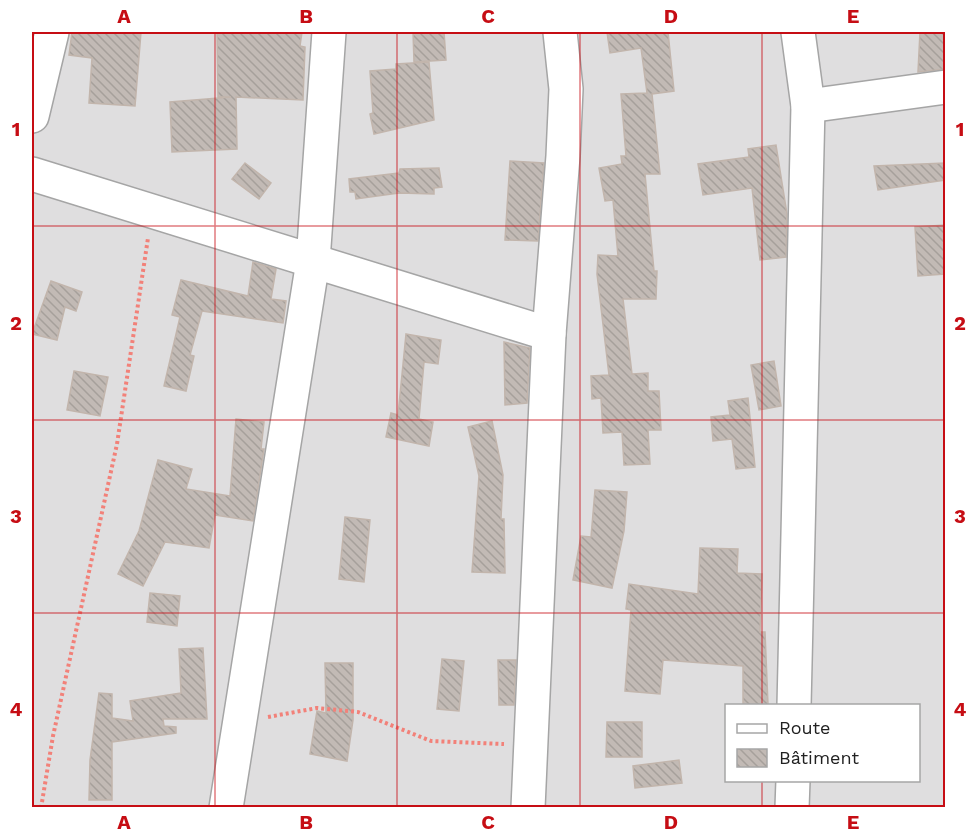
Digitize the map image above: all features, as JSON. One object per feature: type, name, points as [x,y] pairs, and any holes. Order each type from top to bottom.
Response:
[{"type":"street","points":[[32,116],[52,32]]},
{"type":"street","points":[[226,807],[313,261],[329,32]]},
{"type":"street","points":[[528,807],[549,334],[566,89],[560,32]]},
{"type":"street","points":[[795,704],[808,106],[798,32]]},
{"type":"street","points":[[808,106],[945,87]]},
{"type":"street","points":[[32,174],[549,334]]},
{"type":"street","points":[[792,807],[793,782]]},
{"type":"path","points":[[41,807],[53,736],[117,444],[153,211]]},
{"type":"path","points":[[241,722],[317,708],[358,712],[431,741],[531,746]]},
{"type":"shaded area","points":[[32,32],[945,32],[945,807],[32,807]]},
{"type":"building","points":[[72,32],[141,32],[135,106],[89,103],[92,58],[69,55]]},
{"type":"building","points":[[217,32],[302,32],[300,46],[305,47],[303,100],[236,97],[237,149],[172,152],[170,102],[231,97],[218,97]]},
{"type":"building","points":[[413,32],[444,32],[446,60],[414,62]]},
{"type":"building","points":[[607,32],[668,32],[674,91],[652,94],[660,174],[645,174],[654,271],[657,271],[656,299],[623,299],[632,374],[648,373],[648,391],[659,391],[661,430],[648,430],[650,464],[624,465],[622,432],[603,433],[601,398],[592,399],[591,376],[609,375],[597,274],[598,255],[618,256],[613,200],[605,201],[599,168],[622,164],[621,156],[626,156],[621,94],[647,93],[641,48],[610,53]]},
{"type":"building","points":[[920,32],[945,32],[945,69],[918,72]]},
{"type":"building","points":[[429,62],[434,120],[374,134],[370,114],[373,113],[370,71],[396,69],[396,64]]},
{"type":"building","points":[[776,145],[787,214],[786,257],[760,260],[752,188],[703,195],[698,164],[749,157],[748,149]]},
{"type":"building","points":[[510,161],[544,163],[538,241],[505,240]]},
{"type":"building","points":[[245,163],[271,183],[259,199],[232,179]]},
{"type":"building","points":[[945,163],[945,180],[878,190],[874,166]]},
{"type":"building","points":[[439,168],[442,187],[434,188],[434,194],[399,193],[356,199],[355,192],[350,192],[349,179],[399,173],[400,169]]},
{"type":"building","points":[[945,225],[945,274],[918,276],[915,227]]},
{"type":"building","points":[[253,262],[276,269],[271,299],[286,301],[283,323],[202,311],[190,355],[194,356],[186,391],[164,386],[180,317],[172,315],[181,280],[248,296]]},
{"type":"building","points":[[51,281],[82,292],[76,311],[65,307],[57,340],[32,334]]},
{"type":"building","points":[[406,334],[441,340],[438,364],[424,362],[419,419],[433,422],[429,446],[386,437],[391,413],[398,415]]},
{"type":"building","points":[[504,342],[530,348],[527,403],[505,405]]},
{"type":"building","points":[[774,361],[781,406],[759,410],[751,365]]},
{"type":"building","points":[[74,371],[108,377],[100,416],[67,410]]},
{"type":"building","points":[[748,398],[755,467],[736,469],[732,439],[713,441],[711,417],[730,415],[728,401]]},
{"type":"building","points":[[236,419],[264,422],[261,449],[264,449],[253,521],[215,515],[209,548],[165,542],[143,586],[118,574],[139,531],[158,460],[192,469],[186,489],[230,496]]},
{"type":"building","points":[[492,421],[503,475],[501,519],[504,519],[505,573],[472,572],[479,476],[468,427]]},
{"type":"building","points":[[595,490],[627,492],[624,531],[612,588],[573,580],[581,536],[591,537]]},
{"type":"building","points":[[345,517],[370,520],[364,582],[339,579]]},
{"type":"building","points":[[700,548],[738,549],[737,573],[762,574],[760,632],[765,632],[768,704],[743,704],[743,666],[663,660],[660,694],[625,691],[631,610],[626,609],[629,584],[698,594]]},
{"type":"building","points":[[150,593],[180,596],[177,626],[147,622]]},
{"type":"building","points":[[203,648],[207,719],[163,719],[164,726],[176,727],[176,733],[112,742],[112,800],[89,800],[90,760],[99,693],[112,694],[112,718],[133,721],[130,701],[181,693],[179,649]]},
{"type":"building","points":[[442,659],[464,661],[459,711],[437,709]]},
{"type":"building","points":[[498,660],[516,660],[514,705],[499,705]]},
{"type":"building","points":[[325,663],[353,663],[353,720],[347,761],[310,754],[317,711],[326,713]]},
{"type":"building","points":[[607,722],[642,722],[642,757],[606,757]]},
{"type":"building","points":[[679,760],[682,783],[635,788],[633,766]]}]
